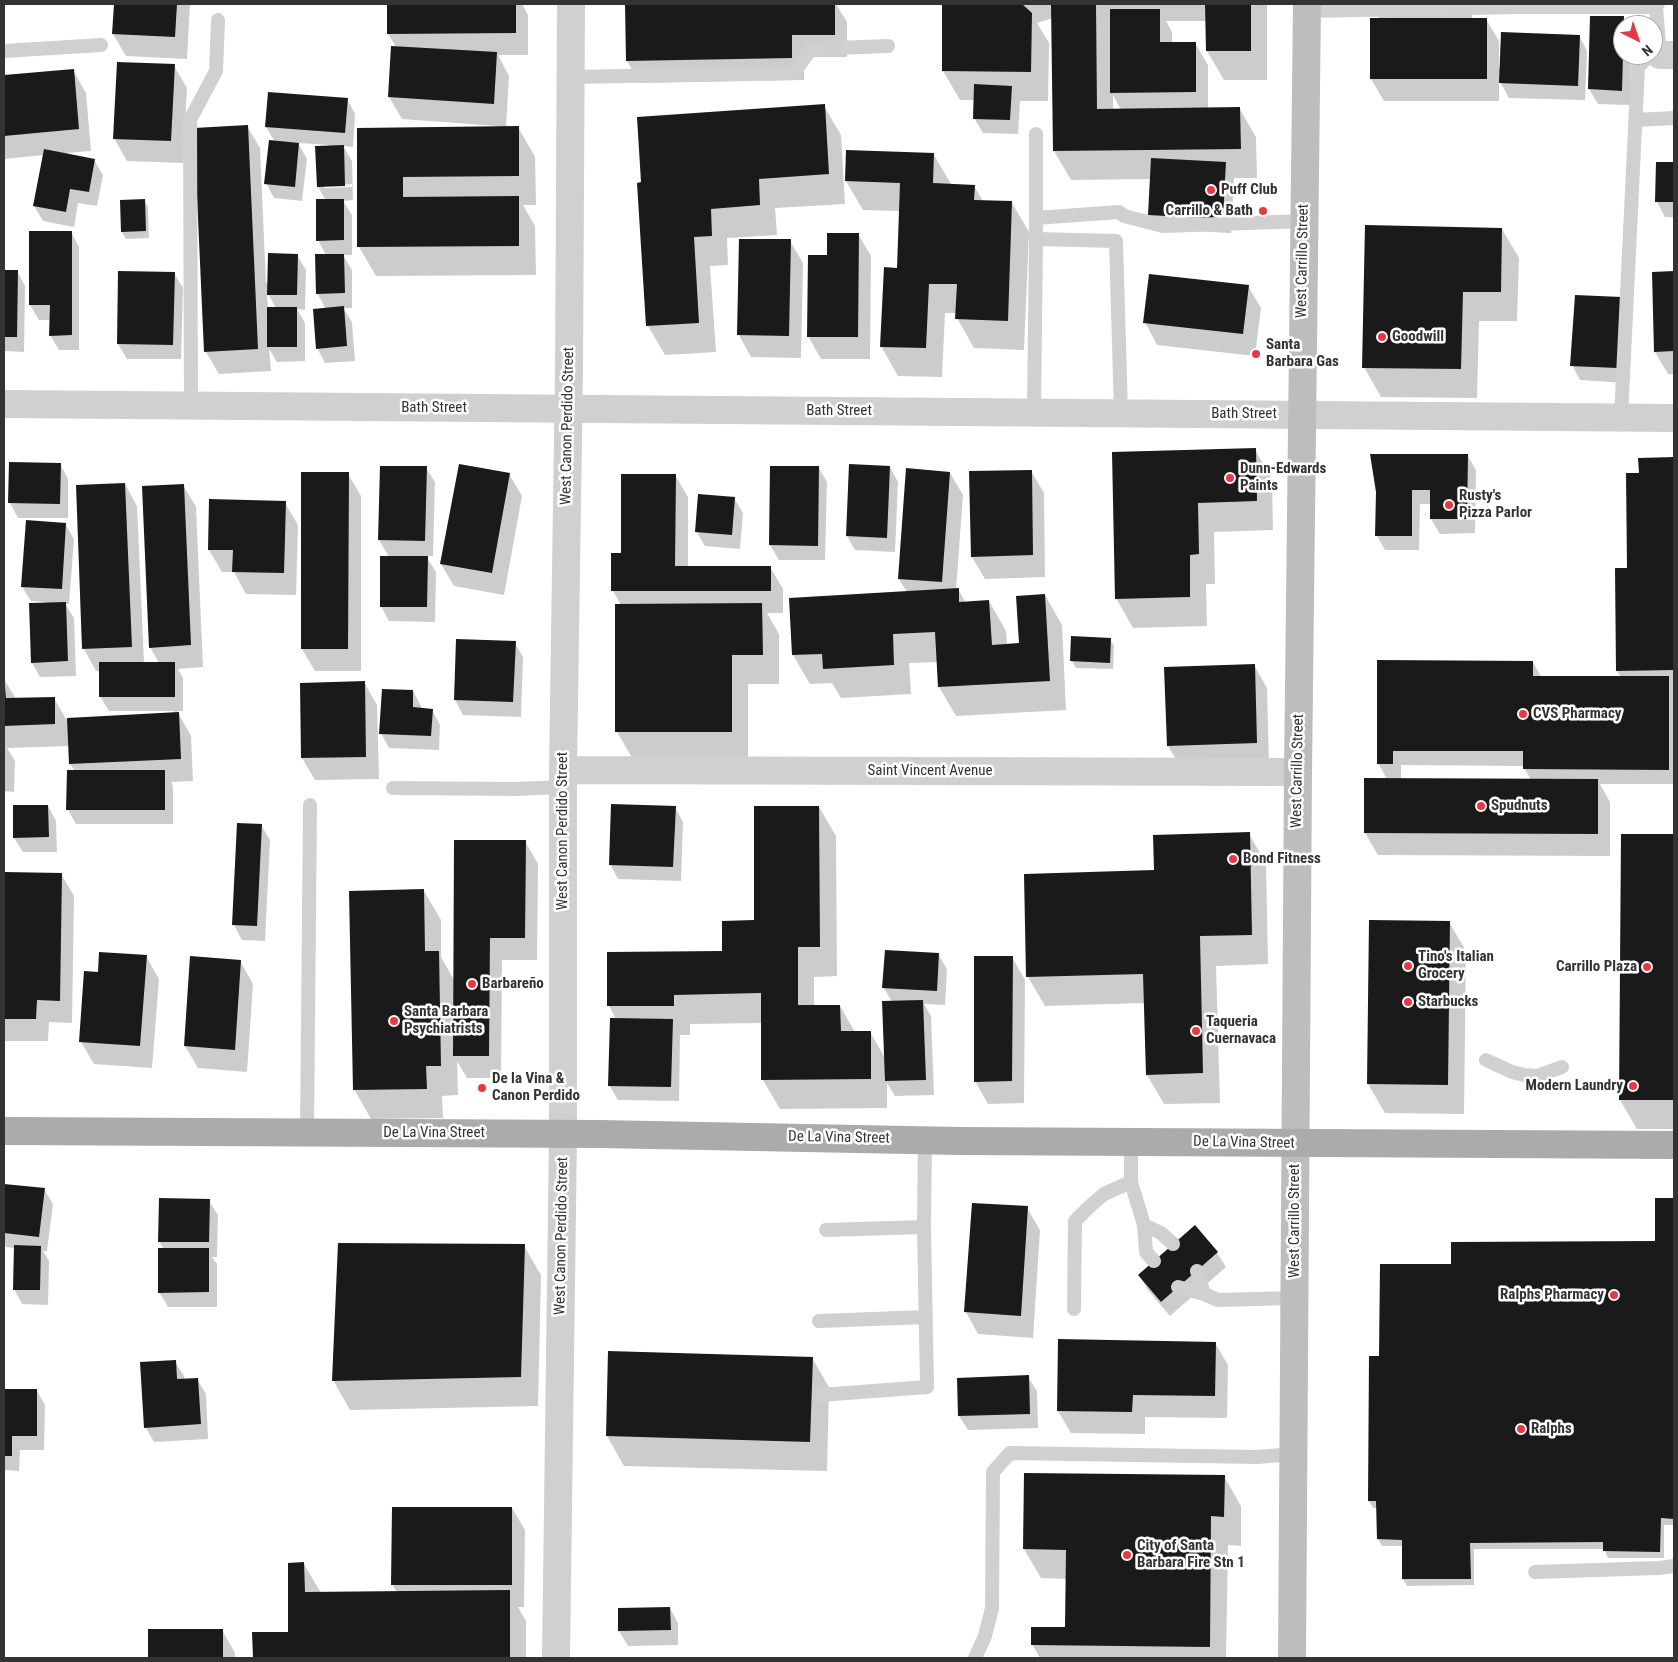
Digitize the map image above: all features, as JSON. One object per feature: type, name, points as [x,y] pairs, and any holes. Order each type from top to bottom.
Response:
[{"type":"main road","name":"West Carrillo Street","points":[[1292,1658],[1301,415],[1307,8]]},
{"type":"main road","name":"De La Vina Street","points":[[4,1131],[563,1134],[960,1141],[1131,1141],[1295,1144],[1674,1145]]},
{"type":"street","name":"West Canon Perdido Street","points":[[556,1658],[563,1134],[563,779],[571,4]]},
{"type":"street","name":"Bath Street","points":[[4,404],[1674,418]]},
{"type":"street","name":"Saint Vincent Avenue","points":[[563,779],[1298,772]]},
{"type":"lane","points":[[1307,8],[1657,5],[1667,55],[1647,58],[1638,67],[1621,417]]},
{"type":"lane","points":[[190,406],[190,120],[216,71],[218,20]]},
{"type":"lane","points":[[4,51],[101,45]]},
{"type":"lane","points":[[570,77],[794,73],[812,49],[888,46]]},
{"type":"lane","points":[[1636,120],[1674,118]]},
{"type":"lane","points":[[1034,413],[1036,134]]},
{"type":"lane","points":[[1036,218],[1119,212],[1124,216],[1163,226],[1304,221]]},
{"type":"lane","points":[[1036,239],[1116,241],[1121,414]]},
{"type":"lane","points":[[393,788],[516,789],[563,779]]},
{"type":"lane","points":[[307,1132],[310,805]]},
{"type":"lane","points":[[1486,1060],[1512,1072],[1524,1075],[1537,1076],[1562,1067]]},
{"type":"lane","points":[[820,1395],[927,1387],[924,1227],[925,1139]]},
{"type":"lane","points":[[1131,1141],[1131,1182],[1144,1225],[1146,1252],[1154,1261]]},
{"type":"lane","points":[[1074,1309],[1075,1221],[1104,1194],[1131,1182]]},
{"type":"lane","points":[[1144,1225],[1161,1233],[1173,1244]]},
{"type":"lane","points":[[826,1230],[924,1227]]},
{"type":"lane","points":[[1197,1271],[1204,1294]]},
{"type":"lane","points":[[1178,1287],[1218,1300],[1294,1298]]},
{"type":"lane","points":[[819,1321],[926,1317]]},
{"type":"lane","points":[[975,1658],[992,1608],[993,1472],[1010,1453],[1258,1457],[1293,1454]]},
{"type":"lane","points":[[1535,1572],[1674,1566]]},
{"type":"building","points":[[114,4],[177,4],[175,37],[112,34]]},
{"type":"building","points":[[387,4],[516,4],[516,33],[387,34]]},
{"type":"building","points":[[625,4],[835,4],[835,35],[792,35],[792,58],[626,61]]},
{"type":"building","points":[[942,4],[1022,4],[1032,13],[1031,72],[942,71]]},
{"type":"building","points":[[1051,4],[1096,4],[1097,109],[1240,107],[1241,149],[1053,151]]},
{"type":"building","points":[[1205,4],[1251,4],[1251,51],[1206,51]]},
{"type":"building","points":[[1110,9],[1160,9],[1160,42],[1196,42],[1196,92],[1110,93]]},
{"type":"building","points":[[1590,16],[1613,16],[1613,65],[1623,65],[1622,91],[1588,89]]},
{"type":"building","points":[[1370,18],[1487,18],[1487,79],[1370,79]]},
{"type":"building","points":[[1501,32],[1580,35],[1578,86],[1499,83]]},
{"type":"building","points":[[391,46],[497,52],[494,104],[388,97]]},
{"type":"building","points":[[117,62],[175,64],[171,141],[113,139]]},
{"type":"building","points":[[74,69],[79,129],[4,136],[4,75]]},
{"type":"building","points":[[974,84],[1012,86],[1010,120],[973,119]]},
{"type":"building","points":[[268,92],[348,98],[345,133],[265,127]]},
{"type":"building","points":[[825,104],[829,174],[759,179],[760,205],[711,209],[712,236],[694,237],[699,323],[646,326],[637,183],[641,182],[637,117]]},
{"type":"building","points":[[248,125],[258,349],[204,352],[194,128]]},
{"type":"building","points":[[519,126],[519,176],[403,177],[403,197],[519,196],[519,246],[357,247],[357,128]]},
{"type":"building","points":[[269,140],[299,143],[295,187],[264,184]]},
{"type":"building","points":[[344,145],[345,186],[317,187],[315,146]]},
{"type":"building","points":[[44,149],[95,159],[89,192],[70,189],[66,212],[33,206]]},
{"type":"building","points":[[846,150],[934,153],[933,183],[975,185],[974,200],[1012,201],[1008,321],[955,319],[957,284],[929,284],[926,348],[880,347],[884,267],[897,268],[900,183],[845,181]]},
{"type":"building","points":[[1151,158],[1226,162],[1223,219],[1148,215]]},
{"type":"building","points":[[1656,162],[1674,162],[1674,202],[1655,202]]},
{"type":"building","points":[[145,199],[146,231],[121,232],[120,200]]},
{"type":"building","points":[[316,199],[344,199],[344,240],[316,241]]},
{"type":"building","points":[[1365,225],[1502,228],[1501,292],[1463,292],[1461,369],[1362,368]]},
{"type":"building","points":[[29,231],[72,231],[72,335],[49,336],[50,305],[29,305]]},
{"type":"building","points":[[827,233],[859,233],[858,337],[807,337],[808,255],[827,255]]},
{"type":"building","points":[[739,239],[791,239],[789,336],[737,335]]},
{"type":"building","points":[[268,253],[298,254],[297,295],[267,295]]},
{"type":"building","points":[[315,254],[344,254],[345,293],[316,294]]},
{"type":"building","points":[[4,270],[18,270],[17,337],[4,337]]},
{"type":"building","points":[[118,271],[175,272],[173,345],[117,344]]},
{"type":"building","points":[[1674,271],[1674,351],[1654,352],[1652,272]]},
{"type":"building","points":[[1149,274],[1249,285],[1243,334],[1143,323]]},
{"type":"building","points":[[1575,295],[1622,297],[1618,368],[1570,366]]},
{"type":"building","points":[[344,306],[347,346],[316,349],[313,309]]},
{"type":"building","points":[[267,307],[297,307],[297,347],[267,347]]},
{"type":"building","points":[[1256,448],[1257,501],[1198,503],[1199,554],[1190,555],[1190,597],[1115,599],[1112,452]]},
{"type":"building","name":"Rusty's Pizza Parlor","points":[[1370,454],[1468,454],[1467,519],[1430,519],[1430,490],[1412,490],[1412,536],[1375,536],[1376,492]]},
{"type":"building","points":[[1674,457],[1674,670],[1616,671],[1615,568],[1627,568],[1626,473],[1639,473],[1638,458]]},
{"type":"building","points":[[9,462],[61,463],[60,504],[8,503]]},
{"type":"building","points":[[459,464],[510,473],[492,573],[440,564]]},
{"type":"building","points":[[849,464],[890,466],[887,538],[846,536]]},
{"type":"building","points":[[380,466],[427,466],[425,541],[378,540]]},
{"type":"building","points":[[770,466],[819,466],[818,546],[769,545]]},
{"type":"building","points":[[906,468],[950,472],[942,582],[898,579]]},
{"type":"building","points":[[1032,470],[1033,555],[971,557],[969,471]]},
{"type":"building","points":[[301,472],[349,472],[348,649],[301,649]]},
{"type":"building","points":[[621,474],[676,474],[675,566],[771,566],[771,591],[611,591],[611,553],[621,553]]},
{"type":"building","points":[[125,483],[132,647],[82,649],[76,485]]},
{"type":"building","points":[[184,484],[191,645],[149,648],[142,486]]},
{"type":"building","points":[[698,494],[735,497],[732,535],[695,532]]},
{"type":"building","points":[[209,499],[286,501],[284,573],[232,572],[233,550],[208,550]]},
{"type":"building","points":[[26,520],[66,523],[62,589],[21,587]]},
{"type":"building","points":[[380,556],[428,556],[427,607],[380,607]]},
{"type":"building","points":[[959,588],[959,602],[989,600],[992,645],[1019,643],[1016,596],[1045,594],[1050,681],[938,687],[935,632],[893,634],[894,665],[823,669],[822,654],[792,655],[789,598]]},
{"type":"building","points":[[66,602],[68,661],[31,663],[29,603]]},
{"type":"building","points":[[762,603],[763,655],[732,655],[732,732],[615,732],[615,604]]},
{"type":"building","points":[[1071,636],[1111,638],[1110,663],[1070,661]]},
{"type":"building","points":[[456,639],[516,641],[513,702],[454,700]]},
{"type":"building","name":"CVS Pharmacy","points":[[1377,660],[1533,661],[1533,676],[1669,676],[1669,770],[1523,769],[1523,751],[1393,751],[1393,764],[1377,764]]},
{"type":"building","points":[[99,662],[175,662],[175,697],[99,697]]},
{"type":"building","points":[[1255,664],[1257,743],[1167,746],[1164,667]]},
{"type":"building","points":[[365,681],[366,757],[301,758],[300,683]]},
{"type":"building","points":[[4,687],[6,698],[55,697],[55,724],[4,726]]},
{"type":"building","points":[[382,689],[413,690],[413,707],[433,709],[431,736],[379,734]]},
{"type":"building","points":[[179,712],[181,759],[69,764],[67,718]]},
{"type":"building","points":[[67,770],[165,770],[165,810],[66,810]]},
{"type":"building","name":"Spudnuts","points":[[1364,778],[1598,779],[1598,834],[1364,833]]},
{"type":"building","points":[[611,804],[676,806],[673,867],[609,865]]},
{"type":"building","points":[[13,805],[48,805],[49,837],[13,838]]},
{"type":"building","points":[[754,806],[819,806],[820,947],[798,947],[798,1005],[840,1005],[841,1031],[871,1031],[871,1079],[761,1080],[761,993],[674,995],[674,1006],[607,1006],[607,952],[722,951],[722,921],[754,920]]},
{"type":"building","points":[[237,823],[262,824],[257,926],[232,925]]},
{"type":"building","points":[[1250,832],[1252,935],[1200,936],[1203,1073],[1146,1075],[1143,974],[1026,977],[1024,874],[1154,870],[1153,835]]},
{"type":"building","name":"Carrillo Plaza","points":[[1621,834],[1674,834],[1674,1100],[1619,1100]]},
{"type":"building","points":[[454,840],[526,840],[525,938],[490,938],[489,1056],[453,1056]]},
{"type":"building","points":[[4,872],[62,873],[60,1001],[37,1000],[36,1019],[4,1019]]},
{"type":"building","points":[[424,889],[425,951],[439,951],[441,1066],[426,1066],[427,1089],[353,1090],[349,891]]},
{"type":"building","name":"Starbucks","points":[[1369,920],[1450,921],[1448,1085],[1367,1084]]},
{"type":"building","points":[[885,950],[939,953],[937,991],[882,988]]},
{"type":"building","points":[[99,952],[147,955],[140,1046],[79,1042],[84,971],[98,972]]},
{"type":"building","points":[[190,956],[241,960],[235,1050],[184,1046]]},
{"type":"building","points":[[974,956],[1013,956],[1012,1081],[974,1082]]},
{"type":"building","points":[[923,1000],[926,1080],[885,1081],[882,1001]]},
{"type":"building","points":[[610,1018],[673,1019],[671,1087],[608,1086]]},
{"type":"building","points":[[4,1184],[45,1188],[39,1237],[4,1233]]},
{"type":"building","points":[[159,1198],[210,1199],[209,1242],[158,1242]]},
{"type":"building","name":"Ralphs","points":[[1655,1198],[1674,1198],[1674,1519],[1661,1518],[1660,1552],[1603,1551],[1603,1542],[1470,1543],[1471,1579],[1402,1579],[1402,1540],[1377,1539],[1376,1501],[1368,1501],[1369,1356],[1379,1356],[1380,1264],[1451,1264],[1451,1242],[1655,1241]]},
{"type":"building","points":[[972,1203],[1028,1206],[1021,1316],[964,1312]]},
{"type":"building","points":[[1195,1225],[1218,1252],[1161,1302],[1138,1275]]},
{"type":"building","points":[[338,1243],[525,1244],[521,1377],[332,1381]]},
{"type":"building","points":[[14,1245],[41,1246],[40,1290],[13,1290]]},
{"type":"building","points":[[158,1248],[209,1248],[209,1292],[158,1293]]},
{"type":"building","points":[[1058,1339],[1216,1342],[1215,1396],[1133,1395],[1132,1412],[1057,1411]]},
{"type":"building","points":[[608,1351],[813,1357],[810,1442],[606,1436]]},
{"type":"building","points":[[176,1360],[177,1379],[198,1378],[201,1424],[144,1428],[140,1362]]},
{"type":"building","points":[[1029,1375],[1030,1414],[958,1416],[957,1378]]},
{"type":"building","points":[[4,1389],[37,1389],[37,1436],[12,1436],[12,1456],[4,1456]]},
{"type":"building","points":[[1024,1473],[1225,1475],[1224,1517],[1211,1516],[1210,1647],[1031,1645],[1031,1627],[1065,1627],[1066,1550],[1023,1549]]},
{"type":"building","points":[[392,1507],[512,1507],[512,1585],[391,1585]]},
{"type":"building","points":[[304,1562],[305,1592],[510,1590],[510,1658],[253,1658],[252,1632],[288,1632],[288,1563]]},
{"type":"building","points":[[670,1607],[671,1630],[618,1631],[618,1608]]},
{"type":"building","points":[[148,1629],[223,1629],[223,1658],[148,1658]]},
{"type":"place","name":"Puff Club","points":[[1211,190]]},
{"type":"place","name":"Carrillo & Bath","points":[[1263,211]]},
{"type":"place","name":"Goodwill","points":[[1382,337]]},
{"type":"place","name":"Santa Barbara Gas","points":[[1256,354]]},
{"type":"place","name":"Dunn-Edwards Paints","points":[[1230,478]]},
{"type":"place","name":"Rusty's Pizza Parlor","points":[[1449,505]]},
{"type":"place","name":"CVS Pharmacy","points":[[1523,714]]},
{"type":"place","name":"Spudnuts","points":[[1481,806]]},
{"type":"place","name":"Bond Fitness","points":[[1233,859]]},
{"type":"place","name":"Tino's Italian Grocery","points":[[1408,966]]},
{"type":"place","name":"Carrillo Plaza","points":[[1647,967]]},
{"type":"place","name":"Barbareño","points":[[472,984]]},
{"type":"place","name":"Starbucks","points":[[1408,1002]]},
{"type":"place","name":"Santa Barbara Psychiatrists","points":[[394,1021]]},
{"type":"place","name":"Taqueria Cuernavaca","points":[[1196,1031]]},
{"type":"place","name":"Modern Laundry","points":[[1633,1086]]},
{"type":"place","name":"De la Vina & Canon Perdido","points":[[482,1088]]},
{"type":"place","name":"Ralphs Pharmacy","points":[[1614,1295]]},
{"type":"place","name":"Ralphs","points":[[1521,1429]]},
{"type":"place","name":"City of Santa Barbara Fire Stn 1","points":[[1127,1555]]}]
